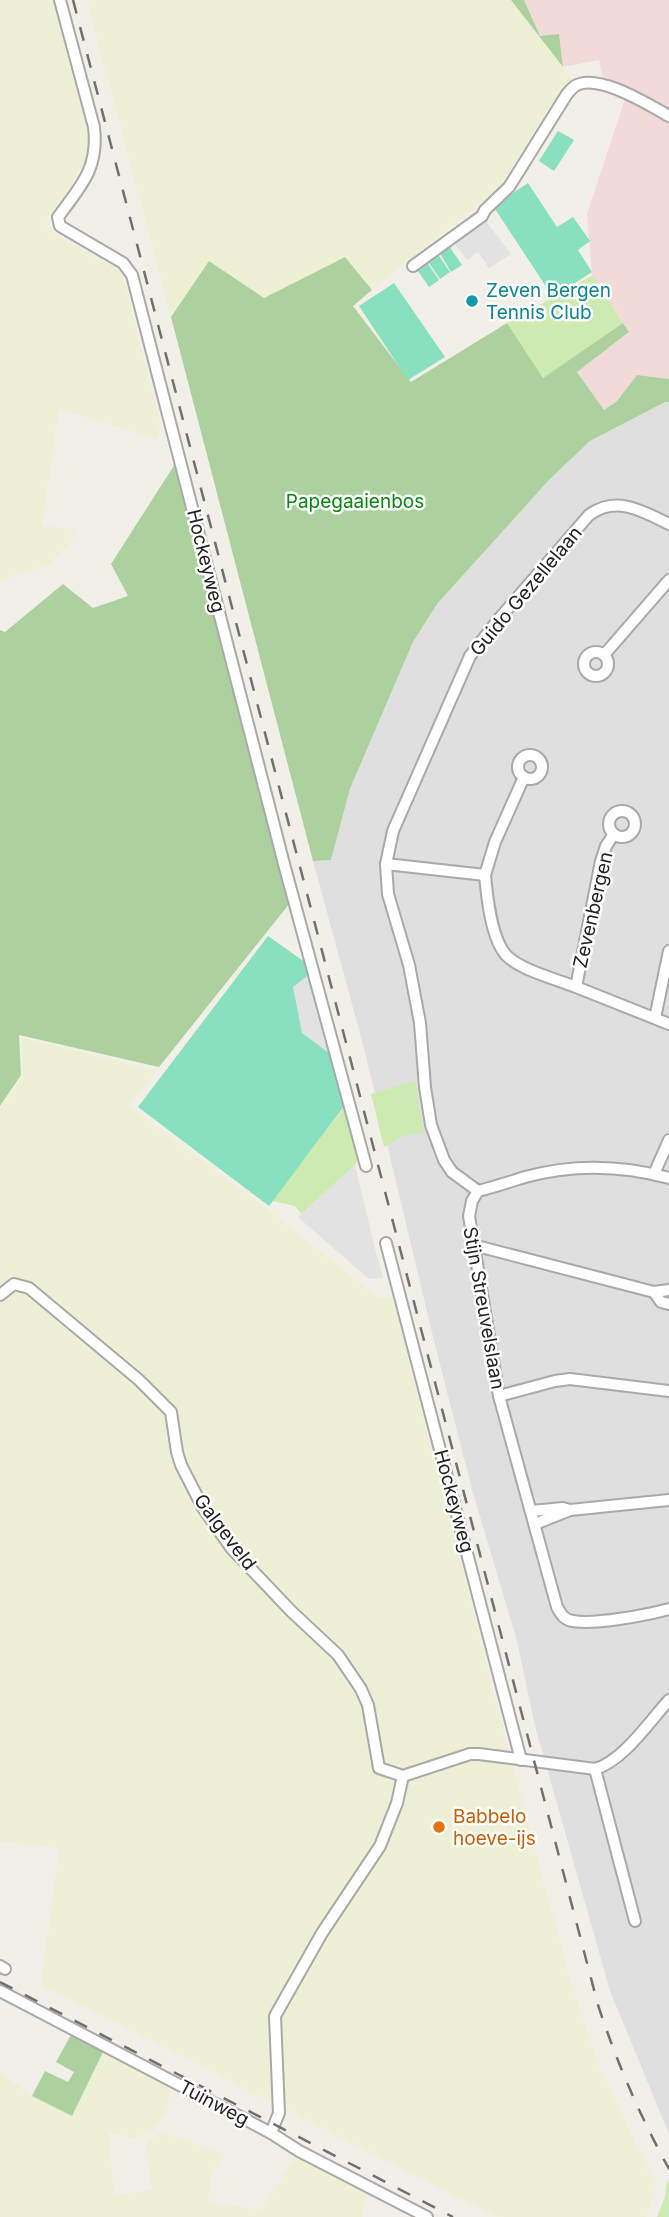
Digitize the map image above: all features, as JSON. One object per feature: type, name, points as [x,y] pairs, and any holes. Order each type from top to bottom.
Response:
[{"type":"street","name":"Hockeyweg","points":[[60,0],[96,142],[95,157],[88,173],[58,217],[58,221],[60,226],[123,263],[132,275],[284,864],[366,1166]]},
{"type":"street","points":[[413,266],[482,216],[509,187],[577,84],[610,87],[669,116]]},
{"type":"street","name":"Guido Gezellelaan","points":[[386,864],[396,822],[470,656],[498,620],[589,515],[597,510],[607,506],[625,505],[669,524]]},
{"type":"street","points":[[604,655],[669,580]]},
{"type":"street","name":"Zevenbergen","points":[[524,777],[495,842],[485,875],[496,938],[505,954],[525,967],[669,1024]]},
{"type":"street","name":"Zevenbergen","points":[[576,987],[601,861],[614,834]]},
{"type":"street","points":[[485,875],[386,864],[388,894],[409,965],[420,1023],[431,1125],[444,1160],[452,1172],[478,1191],[531,1175],[573,1168],[621,1168],[669,1178]]},
{"type":"street","points":[[655,1018],[669,951]]},
{"type":"street","points":[[654,1174],[669,1140]]},
{"type":"street","name":"Stijn Streuvelslaan","points":[[478,1191],[472,1201],[469,1216],[499,1396],[557,1607],[564,1618],[573,1621],[621,1618],[669,1609]]},
{"type":"street","name":"Hockeyweg","points":[[386,1243],[521,1760]]},
{"type":"street","points":[[473,1245],[654,1292],[669,1290]]},
{"type":"street","name":"Galgeveld","points":[[0,1294],[13,1284],[29,1288],[163,1402],[171,1412],[181,1465],[203,1508],[232,1549],[291,1611],[338,1655],[365,1697],[379,1768],[403,1776]]},
{"type":"street","points":[[654,1292],[661,1303],[669,1304]]},
{"type":"street","points":[[499,1396],[570,1379],[669,1391]]},
{"type":"street","points":[[535,1524],[570,1510],[669,1500]]},
{"type":"street","points":[[531,1511],[563,1508],[570,1510]]},
{"type":"street","points":[[271,2133],[279,2113],[275,2016],[322,1933],[380,1846],[397,1803],[403,1776],[470,1754],[595,1769],[604,1767],[618,1757],[669,1700]]},
{"type":"street","points":[[595,1769],[635,1921]]},
{"type":"street","name":"Tuinweg","points":[[0,1991],[427,2217]]},
{"type":"shaded area","points":[[524,0],[669,0],[669,379],[637,375],[617,401],[604,410],[577,372],[629,332],[592,276],[587,214],[628,90],[605,89],[599,60],[563,67],[559,35],[540,36]]},
{"type":"shaded area","points":[[482,216],[511,254],[489,268],[478,252],[467,260],[451,239]]},
{"type":"shaded area","points":[[666,401],[669,402],[669,2134],[610,1991],[535,1726],[517,1641],[473,1493],[364,1048],[313,861],[331,860],[350,790],[413,642],[437,604],[549,480],[590,441]]},
{"type":"shaded area","points":[[307,976],[329,1053],[302,1033],[293,987]]},
{"type":"shaded area","points":[[355,1165],[383,1278],[369,1279],[298,1217]]},
{"type":"green space","points":[[0,0],[53,0],[88,133],[87,159],[47,224],[54,234],[113,266],[123,276],[160,420],[158,439],[59,409],[42,526],[76,529],[72,542],[49,564],[0,581]]},
{"type":"green space","points":[[87,0],[511,0],[572,79],[496,191],[372,290],[345,257],[264,298],[209,262],[171,317]]},
{"type":"green space","points":[[511,0],[524,0],[540,36],[559,34],[563,67]]},
{"type":"green space","points":[[558,131],[574,140],[554,171],[539,161]]},
{"type":"green space","points":[[528,183],[557,227],[573,217],[590,241],[578,250],[592,272],[553,297],[493,206]]},
{"type":"green space","points":[[449,246],[462,265],[451,272],[439,252]]},
{"type":"green space","points":[[437,253],[450,272],[440,279],[427,260]]},
{"type":"green space","name":"Papegaaienbos","points":[[345,257],[372,290],[353,306],[411,382],[507,323],[543,378],[623,323],[629,332],[577,372],[604,410],[617,401],[637,375],[669,379],[669,402],[590,441],[549,480],[437,604],[413,642],[350,789],[331,860],[313,861],[171,317],[209,261],[264,298]]},
{"type":"green space","points":[[426,261],[439,280],[429,287],[416,268]]},
{"type":"green space","points":[[592,276],[623,323],[543,378],[507,323]]},
{"type":"green space","points":[[394,283],[445,357],[408,380],[359,306]]},
{"type":"green space","points":[[175,464],[290,903],[159,1067],[19,1035],[21,1075],[0,1106],[0,630],[5,632],[63,584],[93,608],[128,596],[111,564]]},
{"type":"green space","points":[[268,936],[306,963],[345,1105],[269,1206],[138,1107]]},
{"type":"green space","points":[[21,1037],[157,1071],[129,1106],[270,1211],[379,1298],[392,1297],[567,1969],[598,2064],[656,2187],[646,2217],[497,2217],[41,1985],[59,1848],[0,1841],[0,1110],[23,1076]]},
{"type":"green space","points":[[416,1081],[424,1133],[405,1135],[384,1147],[371,1094]]},
{"type":"green space","points":[[346,1105],[359,1157],[355,1165],[301,1214],[295,1206],[272,1201]]},
{"type":"green space","points":[[71,2035],[103,2052],[72,2116],[32,2096],[45,2071],[68,2082],[74,2072],[56,2062]]},
{"type":"green space","points":[[103,2052],[171,2088],[166,2114],[152,2130],[134,2139],[109,2132],[114,2195],[152,2190],[146,2145],[160,2132],[223,2154],[218,2166],[212,2169],[208,2202],[262,2210],[296,2154],[369,2194],[363,2203],[363,2217],[0,2217],[0,2072],[32,2096],[72,2116]]},
{"type":"green space","points":[[667,2180],[669,2217],[657,2217],[665,2197]]},
{"type":"railway","points":[[73,0],[598,2005],[630,2089],[669,2169]]},
{"type":"railway","points":[[0,1982],[453,2217]]},
{"type":"place","name":"Zeven Bergen Tennis Club","points":[[472,301]]},
{"type":"place","name":"Babbelo hoeve-ijs","points":[[439,1827]]}]
